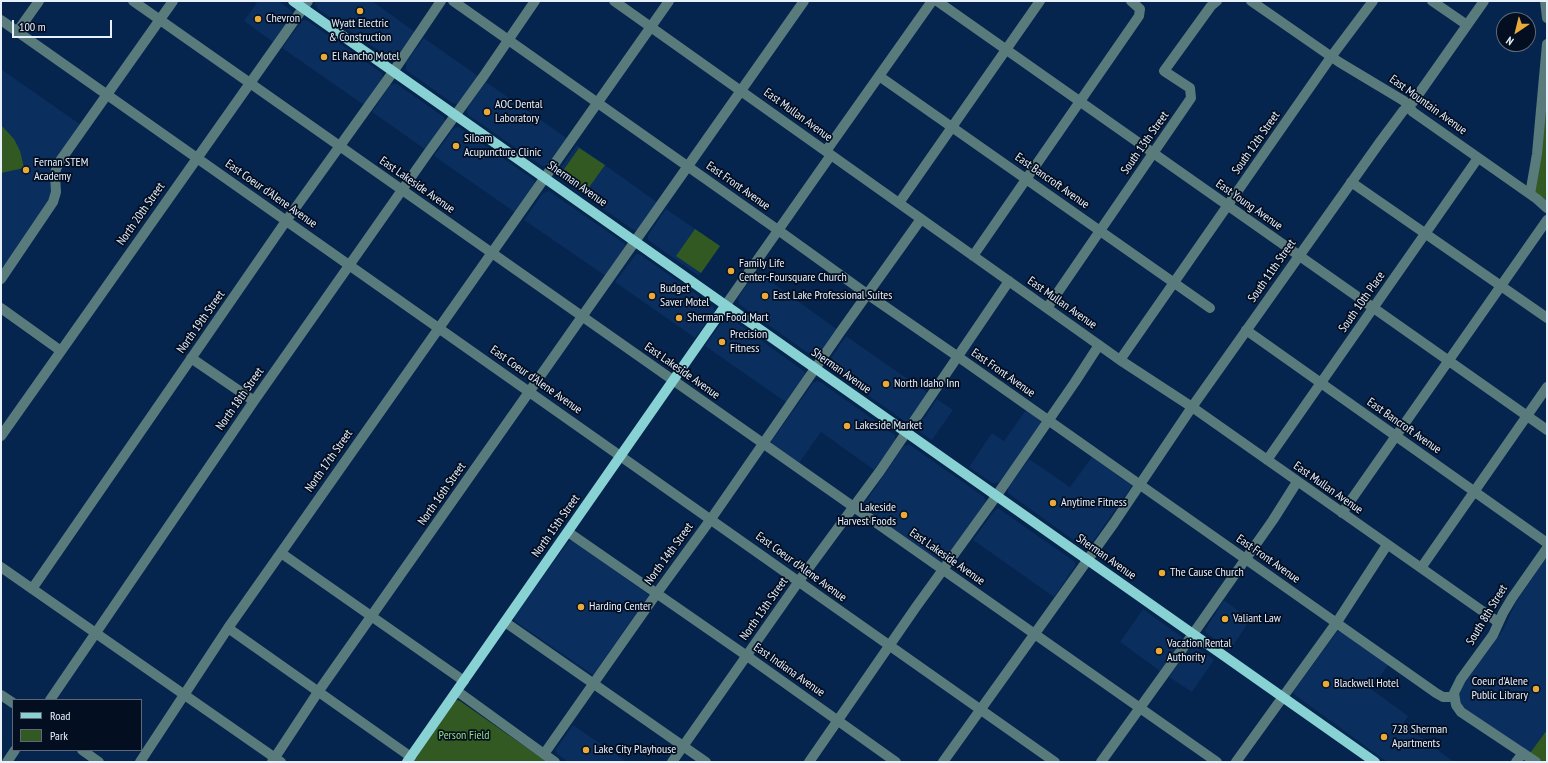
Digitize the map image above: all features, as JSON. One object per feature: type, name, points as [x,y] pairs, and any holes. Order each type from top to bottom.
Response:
[{"type":"main road","name":"Sherman Avenue","points":[[293,1],[306,5],[393,72],[1375,762]]},
{"type":"main road","name":"North 15th Street","points":[[409,760],[725,306]]},
{"type":"street","points":[[17,32],[39,1]]},
{"type":"street","name":"East Lakeside Avenue","points":[[133,1],[1217,762]]},
{"type":"street","points":[[1,279],[53,202],[56,192],[55,176],[60,161],[173,1]]},
{"type":"street","name":"North 19th Street","points":[[32,588],[286,221],[393,72],[441,1]]},
{"type":"street","name":"East Front Avenue","points":[[453,1],[867,294],[1337,622],[1439,695],[1443,697],[1454,697]]},
{"type":"street","name":"North 18th Street","points":[[51,699],[254,401],[402,189],[456,116],[534,1]]},
{"type":"street","name":"East Mullan Avenue","points":[[614,1],[1120,360],[1192,407],[1498,622]]},
{"type":"street","name":"North 17th Street","points":[[140,762],[228,628],[669,1]]},
{"type":"street","name":"North 16th Street","points":[[276,761],[318,692],[636,242],[804,1]]},
{"type":"street","points":[[725,306],[778,230],[879,76],[932,1]]},
{"type":"street","name":"East Young Avenue","points":[[937,1],[1547,430]]},
{"type":"street","points":[[899,203],[1040,1]]},
{"type":"street","points":[[974,256],[1139,16],[1140,9],[1131,1]]},
{"type":"street","name":"South 13th Street","points":[[1047,308],[1192,98],[1190,88],[1164,70],[1211,6],[1217,1]]},
{"type":"street","name":"East Mountain Avenue","points":[[1250,1],[1331,57],[1404,101],[1413,112],[1530,194],[1547,208]]},
{"type":"street","name":"South 12th Street","points":[[1120,360],[1331,57],[1373,1]]},
{"type":"street","points":[[1432,1],[1467,25]]},
{"type":"street","name":"South 11th Street","points":[[943,762],[1087,560],[1192,407],[1351,182],[1398,117],[1413,102],[1484,1]]},
{"type":"street","points":[[1545,1],[1547,18]]},
{"type":"street","name":"North 20th Street","points":[[1,436],[250,82],[306,5]]},
{"type":"street","name":"East Coeur d'Alene Avenue","points":[[1,20],[1055,762]]},
{"type":"street","points":[[1530,194],[1537,154],[1547,44]]},
{"type":"street","name":"East Bancroft Avenue","points":[[879,76],[1210,308]]},
{"type":"street","name":"South 10th Place","points":[[1267,460],[1478,158]]},
{"type":"street","points":[[1351,182],[1427,233],[1547,318]]},
{"type":"street","name":"North 14th Street","points":[[544,754],[921,219]]},
{"type":"street","points":[[1342,513],[1547,220]]},
{"type":"street","points":[[906,432],[1009,281]]},
{"type":"street","points":[[1,308],[61,351]]},
{"type":"street","name":"East Bancroft Avenue","points":[[1246,330],[1547,543]]},
{"type":"street","points":[[808,762],[997,495],[1099,345]]},
{"type":"street","points":[[191,358],[254,401]]},
{"type":"street","points":[[1421,568],[1547,387]]},
{"type":"street","name":"North 13th Street","points":[[672,762],[906,432]]},
{"type":"street","points":[[1101,762],[1193,634],[1297,482]]},
{"type":"street","name":"East Indiana Avenue","points":[[568,532],[747,656],[896,762]]},
{"type":"street","points":[[1236,762],[1337,622],[1387,545]]},
{"type":"street","name":"South 8th Street","points":[[1454,697],[1456,686],[1493,635],[1498,622],[1512,598],[1547,548]]},
{"type":"street","points":[[281,553],[464,681]]},
{"type":"street","points":[[1,567],[185,695],[276,761]]},
{"type":"street","points":[[505,622],[706,762]]},
{"type":"street","points":[[228,628],[318,692],[409,760]]},
{"type":"street","points":[[457,691],[555,762]]},
{"type":"street","points":[[1,694],[12,702]]},
{"type":"street","points":[[1454,697],[1456,705],[1461,712],[1536,762]]},
{"type":"street","points":[[7,762],[14,751]]},
{"type":"street","points":[[83,751],[99,762]]},
{"type":"street","points":[[1516,762],[1523,753]]},
{"type":"shaded area","points":[[258,1],[279,1],[292,11],[292,16],[273,42],[244,21]]},
{"type":"shaded area","points":[[315,1],[372,1],[415,32],[396,58],[392,60],[318,9],[315,5]]},
{"type":"shaded area","points":[[303,20],[308,21],[382,73],[383,78],[364,105],[282,48]]},
{"type":"shaded area","points":[[424,38],[478,76],[457,104],[452,103],[406,70],[406,62]]},
{"type":"shaded area","name":"Fernan STEM Academy","points":[[1,69],[81,125],[52,188],[50,198],[1,270]]},
{"type":"shaded area","points":[[486,82],[568,139],[547,167],[542,166],[468,115],[468,107]]},
{"type":"shaded area","points":[[397,84],[444,117],[445,124],[426,150],[372,112],[390,85]]},
{"type":"shaded area","points":[[457,127],[533,179],[536,184],[516,213],[434,156],[453,129]]},
{"type":"shaded area","points":[[577,145],[658,203],[637,231],[559,178],[557,175],[559,170]]},
{"type":"shaded area","points":[[549,191],[624,243],[626,246],[607,277],[524,220],[543,193]]},
{"type":"shaded area","points":[[666,209],[720,246],[699,276],[648,240],[648,235]]},
{"type":"shaded area","points":[[636,254],[641,255],[713,306],[715,311],[695,338],[615,282]]},
{"type":"shaded area","points":[[756,271],[838,330],[816,359],[739,304],[738,298]]},
{"type":"shaded area","points":[[727,318],[732,319],[805,372],[805,376],[787,403],[705,346],[723,320]]},
{"type":"shaded area","points":[[846,336],[928,393],[908,421],[904,421],[830,368],[828,365],[829,361]]},
{"type":"shaded area","points":[[817,381],[822,383],[895,435],[895,441],[874,470],[821,432],[799,463],[772,444],[772,440],[813,383]]},
{"type":"shaded area","points":[[937,399],[953,410],[932,440],[920,432],[918,427]]},
{"type":"shaded area","points":[[1026,410],[1041,423],[1000,482],[992,483],[969,467],[992,433],[1004,441]]},
{"type":"shaded area","points":[[910,445],[983,496],[986,500],[984,505],[942,563],[862,507],[903,447]]},
{"type":"shaded area","points":[[1092,457],[1132,486],[1089,547],[1083,547],[1008,493],[1008,488],[1029,459],[1070,487]]},
{"type":"shaded area","points":[[998,508],[1075,563],[1075,566],[1054,597],[973,540],[994,511]]},
{"type":"shaded area","name":"Harding Center","points":[[572,540],[649,595],[593,675],[516,622],[513,618],[568,542]]},
{"type":"shaded area","points":[[1547,557],[1547,730],[1530,753],[1464,709],[1461,705],[1459,696],[1462,687],[1503,630],[1516,602]]},
{"type":"shaded area","points":[[1224,600],[1250,620],[1230,650],[1206,633],[1205,630]]},
{"type":"shaded area","points":[[1143,609],[1182,637],[1181,643],[1160,671],[1120,642]]},
{"type":"shaded area","points":[[1341,631],[1388,665],[1371,689],[1408,716],[1403,724],[1454,762],[1387,762],[1295,695],[1293,692],[1337,632]]},
{"type":"shaded area","points":[[1192,647],[1197,647],[1214,660],[1192,692],[1169,677],[1188,650]]},
{"type":"shaded area","points":[[573,725],[627,762],[568,762],[557,754],[556,749]]},
{"type":"green space","points":[[1547,44],[1547,207],[1530,194]]},
{"type":"green space","points":[[1,125],[14,139],[20,151],[24,168],[1,173]]},
{"type":"green space","points":[[579,148],[605,165],[585,193],[560,175]]},
{"type":"green space","points":[[695,229],[720,246],[701,273],[676,256]]},
{"type":"green space","name":"Person Field","points":[[458,700],[547,762],[413,762],[455,701]]},
{"type":"green space","points":[[1547,730],[1547,762],[1543,762],[1530,753]]},
{"type":"place","name":"Wyatt Electric & Construction","points":[[360,11]]},
{"type":"place","name":"Chevron","points":[[258,19]]},
{"type":"place","name":"El Rancho Motel","points":[[324,57]]},
{"type":"place","name":"AOC Dental Laboratory","points":[[487,112]]},
{"type":"place","name":"Siloam Acupuncture Clinic","points":[[456,146]]},
{"type":"place","name":"Fernan STEM Academy","points":[[26,170]]},
{"type":"place","name":"Family Life Center-Foursquare Church","points":[[731,271]]},
{"type":"place","name":"Budget Saver Motel","points":[[652,296]]},
{"type":"place","name":"East Lake Professional Suites","points":[[765,296]]},
{"type":"place","name":"Sherman Food Mart","points":[[679,318]]},
{"type":"place","name":"Precision Fitness","points":[[722,342]]},
{"type":"place","name":"North Idaho Inn","points":[[886,384]]},
{"type":"place","name":"Lakeside Market","points":[[847,426]]},
{"type":"place","name":"Anytime Fitness","points":[[1053,503]]},
{"type":"place","name":"Lakeside Harvest Foods","points":[[904,515]]},
{"type":"place","name":"The Cause Church","points":[[1162,573]]},
{"type":"place","name":"Harding Center","points":[[581,607]]},
{"type":"place","name":"Valiant Law","points":[[1225,619]]},
{"type":"place","name":"Vacation Rental Authority","points":[[1159,651]]},
{"type":"place","name":"Blackwell Hotel","points":[[1326,684]]},
{"type":"place","name":"Coeur d'Alene Public Library","points":[[1536,689]]},
{"type":"place","name":"728 Sherman Apartments","points":[[1384,737]]},
{"type":"place","name":"Lake City Playhouse","points":[[586,750]]}]
